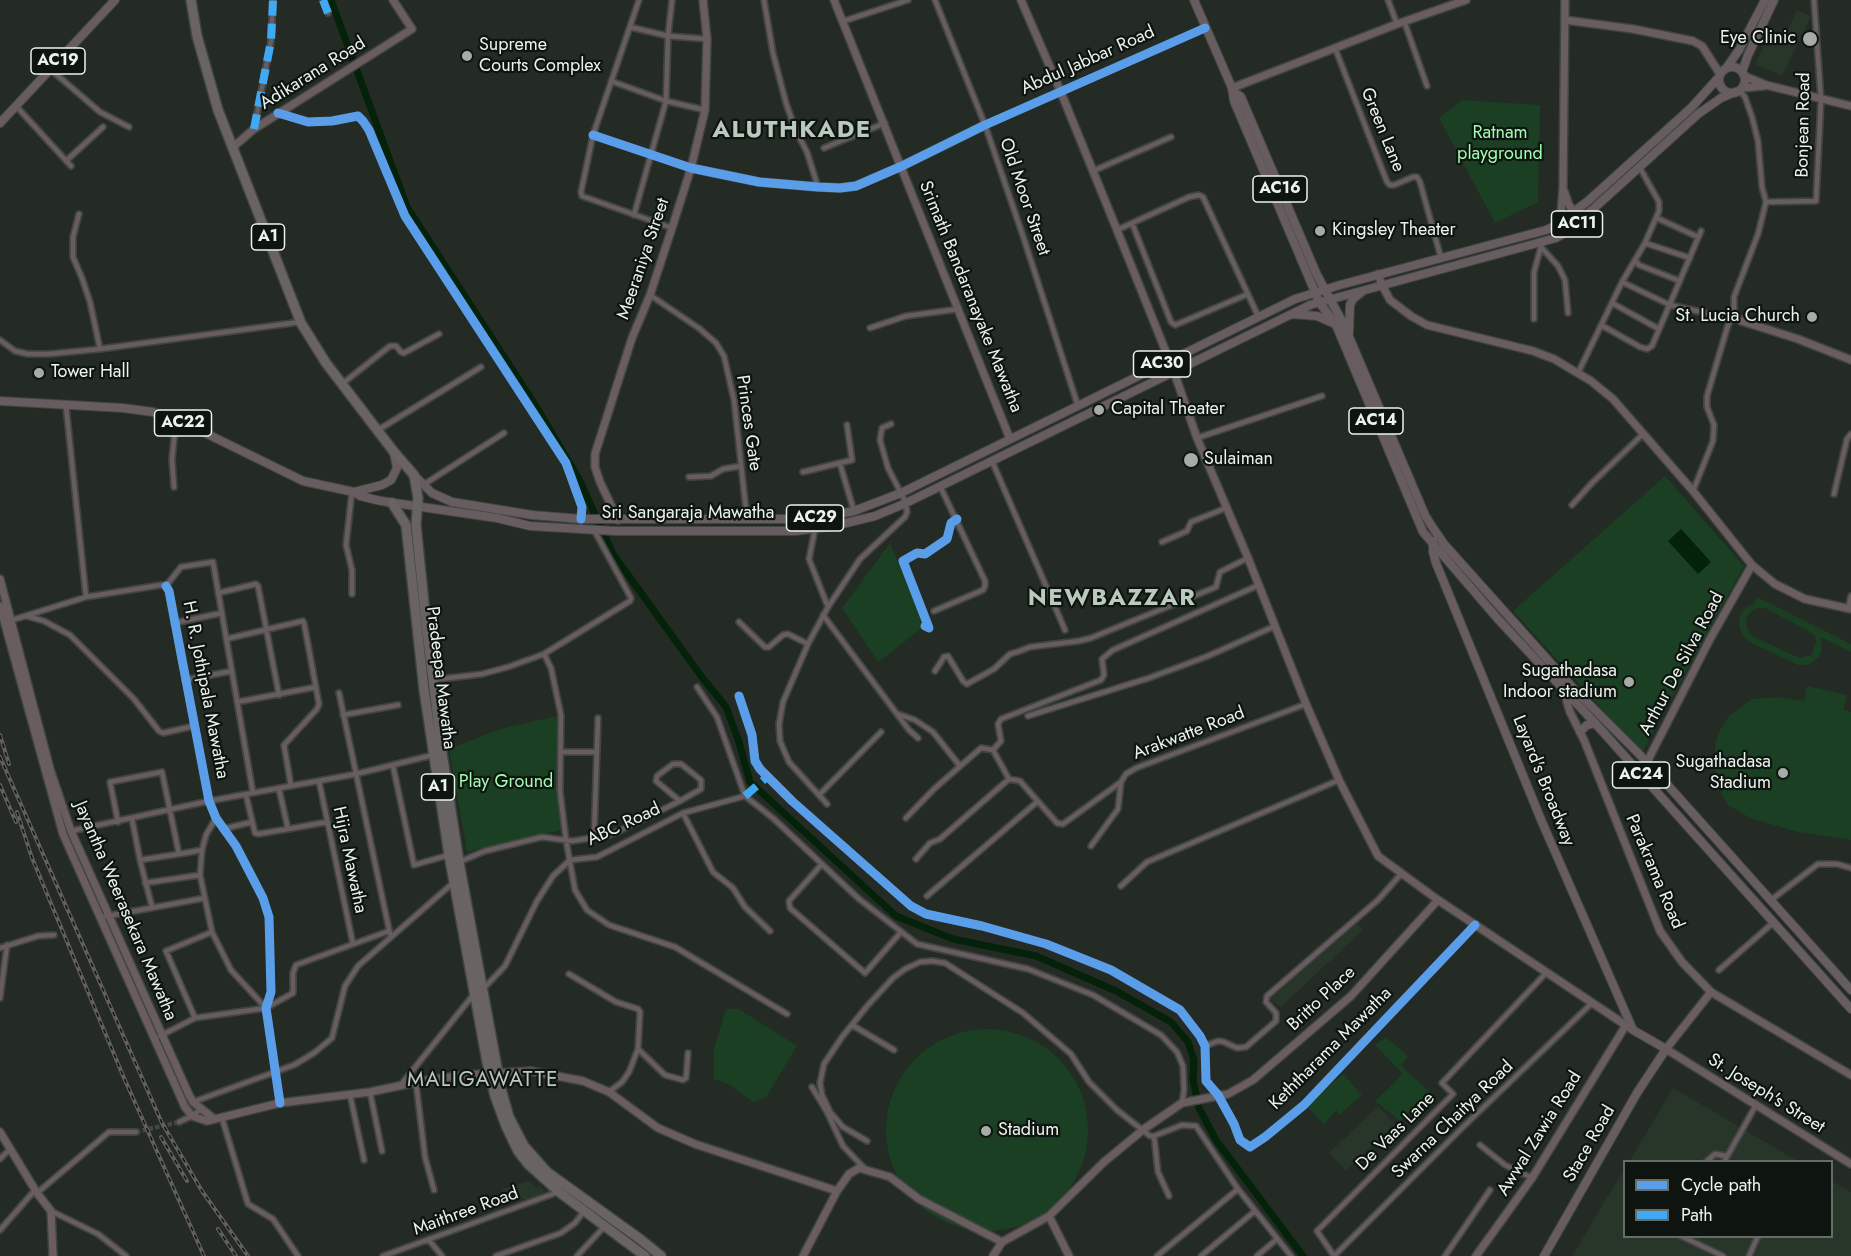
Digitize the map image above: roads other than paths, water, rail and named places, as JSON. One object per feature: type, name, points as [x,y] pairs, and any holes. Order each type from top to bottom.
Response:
[{"type":"highway","name":"Sri Sangaraja Mawatha","points":[[191,0],[197,36],[218,110],[300,322],[326,363],[393,452],[414,474]]},
{"type":"highway","name":"A1","points":[[414,474],[418,506]]},
{"type":"highway","name":"Pradeepa Mawatha","points":[[392,503],[406,525],[420,660],[483,989],[494,1073]]},
{"type":"highway","name":"Pradeepa Mawatha","points":[[418,506],[416,525],[448,855],[474,994],[494,1073]]},
{"type":"highway","name":"A1","points":[[494,1073],[506,1126],[518,1151],[535,1171],[559,1192],[661,1256]]},
{"type":"highway","name":"A1","points":[[494,1073],[509,1117],[524,1146],[547,1172],[605,1226],[645,1256]]},
{"type":"main road","name":"AC19","points":[[0,123],[115,0]]},
{"type":"main road","name":"AC16","points":[[1194,0],[1232,90],[1233,101],[1315,292]]},
{"type":"main road","points":[[1765,0],[1739,50],[1719,75],[1720,85],[1730,93],[1739,90],[1748,55],[1774,0]]},
{"type":"main road","points":[[1727,67],[1736,67],[1743,74]]},
{"type":"main road","name":"AC11","points":[[1324,290],[1546,230],[1574,212],[1691,108],[1719,75]]},
{"type":"main road","name":"AC16","points":[[1232,90],[1241,97],[1324,290]]},
{"type":"main road","name":"AC11","points":[[1329,299],[1542,245],[1569,230],[1581,220],[1698,114],[1721,98],[1739,90]]},
{"type":"main road","points":[[1349,338],[1350,305],[1353,299],[1367,289]]},
{"type":"main road","points":[[1315,292],[1324,290]]},
{"type":"main road","name":"AC14","points":[[1324,290],[1349,338],[1435,538]]},
{"type":"main road","name":"AC14","points":[[1315,292],[1319,302],[1336,325],[1423,532],[1435,538]]},
{"type":"main road","name":"AC30","points":[[1010,439],[1258,316],[1315,292]]},
{"type":"main road","points":[[1319,302],[1329,299]]},
{"type":"main road","name":"AC30","points":[[1012,451],[1290,314],[1319,302]]},
{"type":"main road","points":[[1290,314],[1317,316],[1336,325]]},
{"type":"main road","name":"AC22","points":[[0,401],[153,412],[292,477],[353,492],[360,496],[418,506]]},
{"type":"main road","name":"Sri Sangaraja Mawatha","points":[[414,474],[438,496],[452,502],[532,515],[604,520],[819,518],[854,511],[901,493],[1010,439]]},
{"type":"main road","name":"Sri Sangaraja Mawatha","points":[[418,506],[498,518],[530,526],[596,530],[815,529],[856,521],[906,503],[1012,451]]},
{"type":"main road","name":"AC22","points":[[353,492],[389,482],[397,472],[393,452]]},
{"type":"main road","points":[[530,526],[532,515]]},
{"type":"main road","name":"AC24","points":[[1435,538],[1572,687],[1647,762],[1851,990]]},
{"type":"main road","name":"AC24","points":[[1435,538],[1497,618],[1595,723],[1851,1009]]},
{"type":"main road","name":"Layard's Broadway","points":[[1435,538],[1433,552],[1436,563],[1629,1028]]},
{"type":"main road","points":[[1580,732],[1587,724],[1595,723]]},
{"type":"main road","points":[[1629,1028],[1666,1049]]},
{"type":"main road","name":"Stace Road","points":[[1544,1256],[1637,1094],[1666,1049]]},
{"type":"street","points":[[255,129],[272,42],[273,0]]},
{"type":"street","points":[[323,0],[328,13]]},
{"type":"street","name":"Adikarana Road","points":[[232,148],[279,113],[412,29],[393,0]]},
{"type":"street","points":[[639,0],[593,135],[581,192],[582,196],[672,228]]},
{"type":"street","points":[[634,215],[666,100],[668,36],[672,0]]},
{"type":"street","name":"Meeraniya Street","points":[[618,520],[600,482],[595,467],[595,454],[632,338],[650,295],[672,228],[691,168],[705,110],[707,39],[703,0]]},
{"type":"street","points":[[764,0],[773,53],[786,104],[807,152],[818,187]]},
{"type":"street","name":"Srimath Bandaranayake Mawatha","points":[[834,0],[1010,439]]},
{"type":"street","points":[[844,21],[908,0]]},
{"type":"street","name":"Old Moor Street","points":[[934,0],[985,125],[1078,406]]},
{"type":"street","points":[[1021,0],[1117,230],[1174,372],[1197,438],[1306,704],[1339,780],[1378,856],[1474,925],[1629,1028]]},
{"type":"street","points":[[1388,0],[1400,22],[1426,86]]},
{"type":"street","points":[[1232,90],[1400,22],[1466,0]]},
{"type":"street","points":[[1565,0],[1561,212],[1569,230]]},
{"type":"street","name":"Bonjean Road","points":[[1767,202],[1816,201],[1821,100],[1814,0]]},
{"type":"street","points":[[1565,20],[1694,40],[1702,46],[1719,75]]},
{"type":"street","points":[[630,27],[668,36],[707,39]]},
{"type":"street","name":"Abdul Jabbar Road","points":[[985,125],[1205,28]]},
{"type":"street","name":"Green Lane","points":[[1335,48],[1387,182],[1393,185],[1416,177],[1420,182],[1442,258]]},
{"type":"street","points":[[50,69],[100,112],[129,127]]},
{"type":"street","points":[[1743,74],[1766,86],[1851,106]]},
{"type":"street","points":[[611,81],[666,100],[705,110]]},
{"type":"street","points":[[1693,491],[1713,441],[1714,426],[1707,407],[1707,396],[1728,325],[1734,314],[1734,297],[1758,234],[1767,202],[1762,187],[1758,141],[1754,125],[1739,90],[1766,86]]},
{"type":"street","points":[[16,106],[70,166]]},
{"type":"street","points":[[279,113],[308,122],[332,121],[358,116],[363,121],[369,130],[405,216],[566,463],[582,507],[583,519]]},
{"type":"street","points":[[824,148],[885,123]]},
{"type":"street","points":[[593,135],[691,168],[759,182],[840,188],[856,186],[985,125]]},
{"type":"street","points":[[66,161],[103,126]]},
{"type":"street","points":[[1093,171],[1171,137]]},
{"type":"street","points":[[1578,373],[1622,282],[1657,218],[1659,202],[1640,168]]},
{"type":"street","points":[[1563,188],[1574,212],[1581,220]]},
{"type":"street","points":[[1117,230],[1189,197],[1199,195],[1203,197],[1258,316]]},
{"type":"street","points":[[78,214],[73,237],[73,257],[90,302],[100,349]]},
{"type":"street","points":[[1657,218],[1698,237]]},
{"type":"street","points":[[1132,223],[1171,322],[1175,325],[1248,294]]},
{"type":"street","points":[[1601,325],[1640,347],[1647,349],[1652,346],[1701,231]]},
{"type":"street","points":[[1645,243],[1690,258]]},
{"type":"street","points":[[1542,245],[1558,266],[1565,280],[1568,314]]},
{"type":"street","points":[[1534,319],[1533,284],[1542,245]]},
{"type":"street","points":[[1635,260],[1639,265],[1680,281]]},
{"type":"street","points":[[1378,274],[1390,300],[1427,325],[1533,351],[1578,373],[1613,399],[1693,491],[1752,565],[1775,584],[1805,598],[1849,609],[1851,596]]},
{"type":"street","points":[[1622,282],[1670,304],[1724,317],[1734,314]]},
{"type":"street","name":"Princes Gate","points":[[650,295],[700,329],[716,343],[724,356],[734,400],[747,519]]},
{"type":"street","points":[[1612,303],[1659,328]]},
{"type":"street","points":[[870,328],[906,316],[959,309]]},
{"type":"street","points":[[1734,314],[1741,321],[1798,339],[1851,360]]},
{"type":"street","points":[[0,340],[15,351],[28,354],[100,349],[300,322]]},
{"type":"street","points":[[342,384],[390,346],[396,346],[404,353],[439,334]]},
{"type":"street","points":[[378,430],[481,367]]},
{"type":"street","points":[[1197,438],[1322,396]]},
{"type":"street","points":[[66,406],[86,597]]},
{"type":"street","points":[[174,487],[172,459],[176,421]]},
{"type":"street","points":[[827,804],[789,762],[780,741],[779,724],[783,702],[823,615],[860,559],[905,517],[907,512],[906,503],[888,468],[880,440],[882,428],[891,424]]},
{"type":"street","points":[[803,472],[852,460],[847,426]]},
{"type":"street","points":[[423,484],[504,434]]},
{"type":"street","points":[[1572,505],[1643,434]]},
{"type":"street","points":[[1834,494],[1847,439],[1851,434]]},
{"type":"street","points":[[992,461],[1065,630]]},
{"type":"street","points":[[840,464],[854,511]]},
{"type":"street","points":[[689,477],[711,476],[723,469],[741,466]]},
{"type":"street","points":[[934,612],[983,590],[985,586],[985,581],[940,486]]},
{"type":"street","points":[[352,594],[352,570],[346,544],[353,492]]},
{"type":"street","points":[[1162,542],[1187,531],[1191,522],[1226,508]]},
{"type":"street","points":[[815,529],[809,559],[828,607]]},
{"type":"street","points":[[432,680],[482,674],[544,654],[630,601],[631,598],[596,530]]},
{"type":"street","points":[[935,671],[944,657],[948,656],[967,684],[994,669],[1010,654],[1046,644],[1091,638],[1216,587],[1220,572],[1248,558]]},
{"type":"street","points":[[166,586],[181,567],[213,562],[253,794]]},
{"type":"street","name":"Arthur De Silva Road","points":[[1644,778],[1647,762],[1710,639],[1752,565]]},
{"type":"street","name":"Jayantha Weerasekara Mawatha","points":[[0,579],[7,621],[63,834],[106,916]]},
{"type":"street","points":[[218,592],[256,584],[258,586],[279,695]]},
{"type":"street","name":"H. R. Jothipala Mawatha","points":[[7,621],[86,597],[161,585],[166,586],[169,591],[209,801],[216,818],[236,846],[264,898],[269,916],[271,992],[266,1008],[280,1103]]},
{"type":"street","points":[[993,750],[1001,741],[998,723],[1001,719],[1101,680],[1104,675],[1102,659],[1113,650],[1259,585]]},
{"type":"street","name":"Jayantha Weerasekara Mawatha","points":[[0,606],[7,621],[50,769],[71,831],[173,1068],[185,1107],[192,1116]]},
{"type":"street","points":[[174,623],[222,613]]},
{"type":"street","points":[[823,615],[909,730],[918,738]]},
{"type":"street","points":[[26,616],[44,621],[70,635],[134,699],[163,733],[194,726]]},
{"type":"street","points":[[226,639],[303,621],[319,704],[284,745],[291,786]]},
{"type":"street","points":[[740,622],[765,647],[769,647],[783,635],[788,634],[808,644]]},
{"type":"street","points":[[1028,716],[1149,678],[1208,656],[1275,626]]},
{"type":"street","points":[[544,654],[551,668],[561,715],[560,791],[566,840],[594,838],[621,830],[680,801],[701,789],[702,784],[681,764],[674,764],[657,777],[656,781],[680,801]]},
{"type":"street","points":[[185,680],[232,671]]},
{"type":"street","points":[[237,702],[316,687]]},
{"type":"street","points":[[697,687],[717,717],[745,796],[774,819],[859,899],[900,932],[916,944],[1028,969],[1093,995],[1161,1035],[1177,1052],[1183,1066],[1185,1102],[1144,1129],[1104,1162],[1049,1215],[1002,1242],[993,1256]]},
{"type":"street","points":[[1566,694],[1572,687]]},
{"type":"street","points":[[339,693],[392,937]]},
{"type":"street","name":"Parakrama Road","points":[[1566,694],[1570,712],[1659,931],[1682,962],[1712,993],[1851,1074]]},
{"type":"street","points":[[739,696],[752,735],[755,762],[760,769],[792,801],[911,906],[926,914],[982,926],[1046,944],[1111,970],[1180,1010],[1205,1046],[1206,1081],[1214,1095]]},
{"type":"street","name":"Arakwatte Road","points":[[1009,779],[1020,781],[1057,823],[1063,824],[1121,782],[1126,774],[1136,768],[1306,704]]},
{"type":"street","points":[[343,715],[398,705]]},
{"type":"street","points":[[898,714],[915,720],[933,732],[960,766]]},
{"type":"street","points":[[594,838],[598,718]]},
{"type":"street","points":[[819,795],[881,732]]},
{"type":"street","points":[[906,818],[981,748],[993,750]]},
{"type":"street","points":[[916,859],[930,843],[940,839],[1009,779],[993,750]]},
{"type":"street","points":[[561,752],[596,752]]},
{"type":"street","points":[[63,834],[209,801],[356,774],[438,754]]},
{"type":"street","points":[[393,766],[414,865],[448,855]]},
{"type":"street","points":[[118,822],[109,783],[162,772],[179,854]]},
{"type":"street","points":[[1121,886],[1147,862],[1339,780]]},
{"type":"street","name":"Hijra Mawatha","points":[[319,781],[353,944]]},
{"type":"street","points":[[1092,846],[1118,809],[1121,782]]},
{"type":"street","points":[[279,789],[288,829]]},
{"type":"street","points":[[246,795],[257,834],[327,822]]},
{"type":"street","name":"ABC Road","points":[[459,862],[485,851],[542,837],[566,840],[570,860],[597,857],[683,813],[745,796]]},
{"type":"street","points":[[927,896],[1037,802]]},
{"type":"street","points":[[683,813],[712,872],[733,888],[745,907],[770,932]]},
{"type":"street","points":[[216,818],[202,850],[200,875],[212,932],[231,970],[266,1008]]},
{"type":"street","points":[[132,819],[152,907]]},
{"type":"street","points":[[223,829],[252,822]]},
{"type":"street","points":[[140,860],[202,850]]},
{"type":"street","points":[[400,1086],[474,994],[483,989],[505,966],[537,901],[553,876],[570,860]]},
{"type":"street","points":[[570,860],[575,890],[587,910],[609,925],[675,947],[787,1014]]},
{"type":"street","points":[[822,864],[789,901],[790,908],[866,973],[900,932]]},
{"type":"street","points":[[1771,900],[1818,864],[1837,864],[1851,868]]},
{"type":"street","points":[[1205,1046],[1218,1041],[1237,1048],[1246,1047],[1276,1022],[1276,1013],[1266,1002],[1267,996],[1378,900],[1402,873]]},
{"type":"street","points":[[146,883],[200,875]]},
{"type":"street","points":[[193,1102],[294,1065],[332,1038],[345,986],[358,966],[453,883]]},
{"type":"street","points":[[106,916],[204,898]]},
{"type":"street","name":"Britto Place","points":[[1185,1102],[1228,1094],[1253,1080],[1352,996],[1438,900]]},
{"type":"street","points":[[1719,970],[1774,922]]},
{"type":"street","name":"Keththarama Mawatha","points":[[1214,1095],[1234,1124],[1240,1140],[1250,1147],[1304,1105],[1474,925]]},
{"type":"street","points":[[159,1036],[195,1018],[266,1008],[293,993],[293,973],[296,964],[389,931]]},
{"type":"street","points":[[195,1018],[166,951],[212,932]]},
{"type":"street","points":[[0,948],[38,936],[54,935]]},
{"type":"street","points":[[0,998],[7,945]]},
{"type":"street","points":[[867,1140],[843,1127],[830,1112],[822,1095],[820,1083],[825,1064],[842,1036],[893,978],[920,962],[932,960],[945,963],[1023,1013],[1071,1054],[1089,1082],[1117,1110],[1150,1136],[1182,1125],[1196,1126],[1238,1189],[1291,1256]]},
{"type":"street","name":"De Vaas Lane","points":[[1334,1256],[1317,1231],[1453,1094],[1442,1083],[1546,973]]},
{"type":"street","points":[[570,974],[616,1002],[638,1009],[640,1012],[638,1050],[629,1072],[622,1082],[609,1092]]},
{"type":"street","points":[[1666,1049],[1712,993]]},
{"type":"street","name":"Swarna Chaitya Road","points":[[1334,1256],[1461,1128],[1592,1003]]},
{"type":"street","points":[[852,1026],[894,1050]]},
{"type":"street","name":"Awwal Zawia Road","points":[[1476,1256],[1532,1178],[1629,1028]]},
{"type":"street","name":"St. Joseph's Street","points":[[1666,1049],[1851,1164]]},
{"type":"street","points":[[638,1050],[665,1075],[683,1080],[686,1078],[688,1053]]},
{"type":"street","name":"Jayantha Weerasekara Mawatha","points":[[173,1068],[193,1102],[218,1119]]},
{"type":"street","points":[[192,1116],[207,1121],[280,1103],[370,1092],[466,1075],[531,1071],[583,1081],[609,1092],[658,1128],[694,1144],[837,1191]]},
{"type":"street","points":[[416,1083],[425,1157],[434,1190]]},
{"type":"street","points":[[812,1088],[827,1112],[843,1146],[866,1170]]},
{"type":"street","points":[[370,1092],[382,1151]]},
{"type":"street","points":[[350,1095],[364,1160]]},
{"type":"street","points":[[1725,1160],[1756,1105]]},
{"type":"street","points":[[179,1122],[204,1111]]},
{"type":"street","points":[[218,1119],[248,1204],[273,1219],[298,1256]]},
{"type":"street","points":[[0,1132],[51,1211],[98,1234],[126,1256]]},
{"type":"street","points":[[0,1230],[36,1191],[109,1132],[136,1132]]},
{"type":"street","points":[[1154,1136],[1158,1172],[1169,1196]]},
{"type":"street","points":[[1480,1145],[1505,1166],[1532,1178]]},
{"type":"street","points":[[0,1159],[10,1149]]},
{"type":"street","points":[[1707,1160],[1714,1154],[1727,1156]]},
{"type":"street","points":[[803,1256],[837,1191],[849,1174],[859,1168],[890,1177],[920,1199],[1002,1242]]},
{"type":"street","points":[[1157,1256],[1238,1189]]},
{"type":"street","points":[[1444,1256],[1490,1190]]},
{"type":"street","name":"Maithree Road","points":[[383,1256],[559,1192]]},
{"type":"street","points":[[496,1256],[561,1233],[575,1223],[586,1207]]},
{"type":"street","points":[[51,1211],[53,1256]]},
{"type":"street","points":[[1201,1256],[1255,1211]]},
{"type":"street","points":[[1049,1215],[1069,1256]]},
{"type":"street","points":[[577,1256],[605,1226]]},
{"type":"street","points":[[1684,1238],[1723,1256]]},
{"type":"street","points":[[1749,1256],[1757,1238]]},
{"type":"street","points":[[1257,1256],[1277,1239]]},
{"type":"street","points":[[429,1240],[442,1256]]},
{"type":"waterway","points":[[331,0],[407,207],[539,411],[579,479],[613,554],[726,707],[750,782],[896,916],[953,939],[1036,956],[1116,991],[1171,1022],[1188,1042],[1194,1060],[1193,1080],[1199,1108],[1216,1140],[1303,1256]]},
{"type":"tunnel","points":[[136,1132],[179,1122]]},
{"type":"railway","points":[[0,735],[9,764]]},
{"type":"railway","points":[[0,757],[162,1123],[202,1191],[248,1256]]},
{"type":"railway","points":[[0,785],[16,822]]},
{"type":"railway","points":[[17,812],[32,858],[124,1078],[204,1256]]},
{"type":"railway","points":[[161,1137],[187,1181]]},
{"type":"railway","points":[[218,1229],[236,1256]]},
{"type":"place","name":"Eye Clinic","points":[[1810,39]]},
{"type":"place","name":"Supreme Courts Complex","points":[[467,56]]},
{"type":"place","name":"Kingsley Theater","points":[[1320,231]]},
{"type":"place","name":"St. Lucia Church","points":[[1812,317]]},
{"type":"place","name":"Tower Hall","points":[[39,373]]},
{"type":"place","name":"Capital Theater","points":[[1099,410]]},
{"type":"place","name":"Sulaiman","points":[[1191,460]]},
{"type":"place","name":"Sugathadasa Indoor stadium","points":[[1629,682]]},
{"type":"place","name":"Sugathadasa Stadium","points":[[1783,773]]},
{"type":"place","name":"Stadium","points":[[986,1131]]},
{"type":"district","name":"ALUTHKADE","points":[[792,131]]},
{"type":"district","name":"NEWBAZZAR","points":[[1112,599]]},
{"type":"district","name":"MALIGAWATTE","points":[[483,1081]]},
{"type":"park label","name":"Ratnam playground","points":[[1500,144]]},
{"type":"park label","name":"Play Ground","points":[[506,783]]}]
